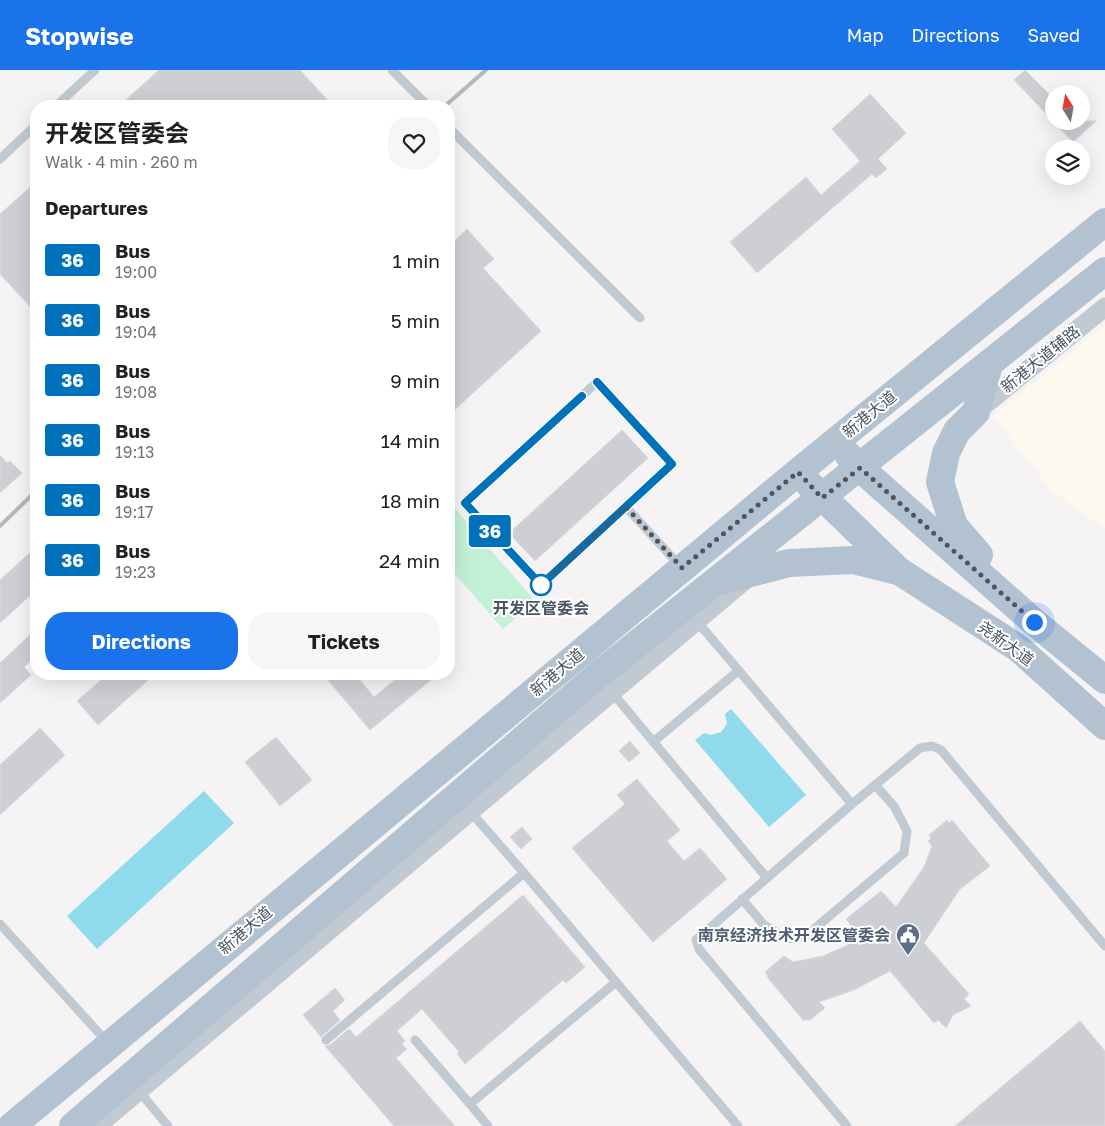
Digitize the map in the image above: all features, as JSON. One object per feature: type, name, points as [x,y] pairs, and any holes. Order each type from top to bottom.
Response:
[{"type":"main road","name":"新港大道","points":[[12,1126],[109,1043],[798,472],[1105,222]]},
{"type":"main road","name":"新港大道","points":[[73,1126],[463,804],[690,613],[713,583],[860,468],[1105,271]]},
{"type":"main road","name":"尧新大道","points":[[989,364],[976,412],[957,431],[946,453],[940,482],[954,526],[1034,622]]},
{"type":"main road","name":"尧新大道","points":[[836,441],[860,468],[1034,622],[1105,680]]},
{"type":"main road","name":"尧新大道","points":[[798,472],[822,498],[899,571],[1018,648],[1105,726]]},
{"type":"main road","name":"尧新大道","points":[[713,583],[789,563],[853,560],[899,571]]},
{"type":"street","name":"新港大道辅路","points":[[976,412],[1105,307]]},
{"type":"street","points":[[690,613],[754,572]]},
{"type":"street","points":[[97,1126],[463,804]]},
{"type":"lane","points":[[62,100],[95,70]]},
{"type":"lane","points":[[392,70],[422,100]]},
{"type":"lane","points":[[0,159],[30,131]]},
{"type":"lane","points":[[455,134],[640,318]]},
{"type":"lane","points":[[597,382],[672,464],[626,507],[541,585],[465,503],[597,382]]},
{"type":"lane","points":[[626,507],[682,568]]},
{"type":"lane","points":[[690,613],[852,804]]},
{"type":"lane","points":[[653,742],[738,671]]},
{"type":"lane","points":[[605,684],[767,878]]},
{"type":"lane","points":[[847,1126],[699,949],[696,940],[852,804],[920,748],[932,746],[941,750],[1105,946]]},
{"type":"lane","points":[[742,899],[764,925],[788,939],[807,935],[904,853],[907,831],[894,806],[875,785]]},
{"type":"lane","points":[[463,804],[524,873],[738,1126]]},
{"type":"lane","points":[[326,1040],[524,873]]},
{"type":"lane","points":[[0,924],[109,1043]]},
{"type":"lane","points":[[470,1104],[616,982]]},
{"type":"lane","points":[[415,1040],[488,1126]]},
{"type":"lane","points":[[139,1091],[168,1126]]},
{"type":"shaded area","points":[[1105,325],[1105,529],[1052,491],[993,416]]},
{"type":"green space","points":[[455,509],[535,601],[503,629],[455,574]]},
{"type":"water","points":[[731,709],[806,795],[769,827],[695,740],[704,733],[711,735],[721,732],[727,724],[725,714]]},
{"type":"water","points":[[204,791],[234,823],[97,949],[67,916]]},
{"type":"building","points":[[159,70],[300,70],[328,100],[126,100]]},
{"type":"building","points":[[1025,70],[1045,90],[1045,113],[1014,80]]},
{"type":"building","points":[[870,94],[906,133],[878,159],[887,169],[876,178],[872,174],[757,273],[730,242],[806,177],[821,195],[860,161],[832,129]]},
{"type":"building","points":[[1090,121],[1096,121],[1090,126]]},
{"type":"building","points":[[1062,130],[1086,130],[1075,140],[1071,140]]},
{"type":"building","points":[[30,187],[30,306],[0,274],[0,214]]},
{"type":"building","points":[[467,229],[494,259],[483,268],[541,331],[455,410],[455,240]]},
{"type":"building","points":[[622,430],[648,458],[535,561],[509,533]]},
{"type":"building","points":[[0,455],[7,463],[10,461],[22,473],[0,493]]},
{"type":"building","points":[[30,552],[30,596],[0,623],[0,580]]},
{"type":"building","points":[[30,635],[30,662],[24,667],[30,676],[0,703],[0,663]]},
{"type":"building","points":[[101,680],[148,680],[98,725],[77,701]]},
{"type":"building","points":[[328,680],[360,680],[374,697],[395,680],[431,680],[370,730]]},
{"type":"building","points":[[40,728],[65,755],[0,815],[0,765]]},
{"type":"building","points":[[276,737],[312,780],[280,806],[245,762]]},
{"type":"building","points":[[630,741],[640,753],[629,762],[619,751]]},
{"type":"building","points":[[637,779],[680,830],[667,841],[684,861],[700,848],[727,879],[653,942],[572,848],[625,804],[617,795]]},
{"type":"building","points":[[947,820],[949,823],[952,820],[990,866],[960,889],[924,943],[969,994],[964,999],[971,1006],[953,1015],[946,1028],[938,1020],[934,1023],[890,971],[854,990],[819,1002],[825,1008],[810,1020],[803,1020],[767,977],[765,972],[784,956],[793,962],[823,956],[846,946],[859,936],[846,919],[881,891],[896,907],[924,867],[932,846],[928,841],[931,838],[929,835]]},
{"type":"building","points":[[522,827],[532,839],[521,849],[510,837]]},
{"type":"building","points":[[523,895],[585,967],[566,983],[563,980],[465,1064],[457,1054],[459,1052],[422,1009],[397,1031],[405,1041],[402,1044],[407,1049],[396,1058],[455,1126],[394,1126],[325,1046],[330,1045],[349,1029],[356,1037]]},
{"type":"building","points":[[335,988],[345,1000],[333,1011],[340,1020],[321,1037],[303,1015]]},
{"type":"building","points":[[1080,1021],[1105,1051],[1105,1126],[955,1126]]},
{"type":"railway","points":[[452,100],[486,70]]},
{"type":"railway","points":[[0,526],[30,497]]},
{"type":"bus line","name":"36","points":[[582,396],[465,503],[541,585],[672,464],[597,382]]},
{"type":"place","name":"开发区管委会","points":[[541,585]]},
{"type":"place","name":"南京经济技术开发区管委会","points":[[908,956]]},
{"type":"route","points":[[541,585],[626,507],[682,568],[798,472],[822,498],[860,468],[1034,622]]}]
